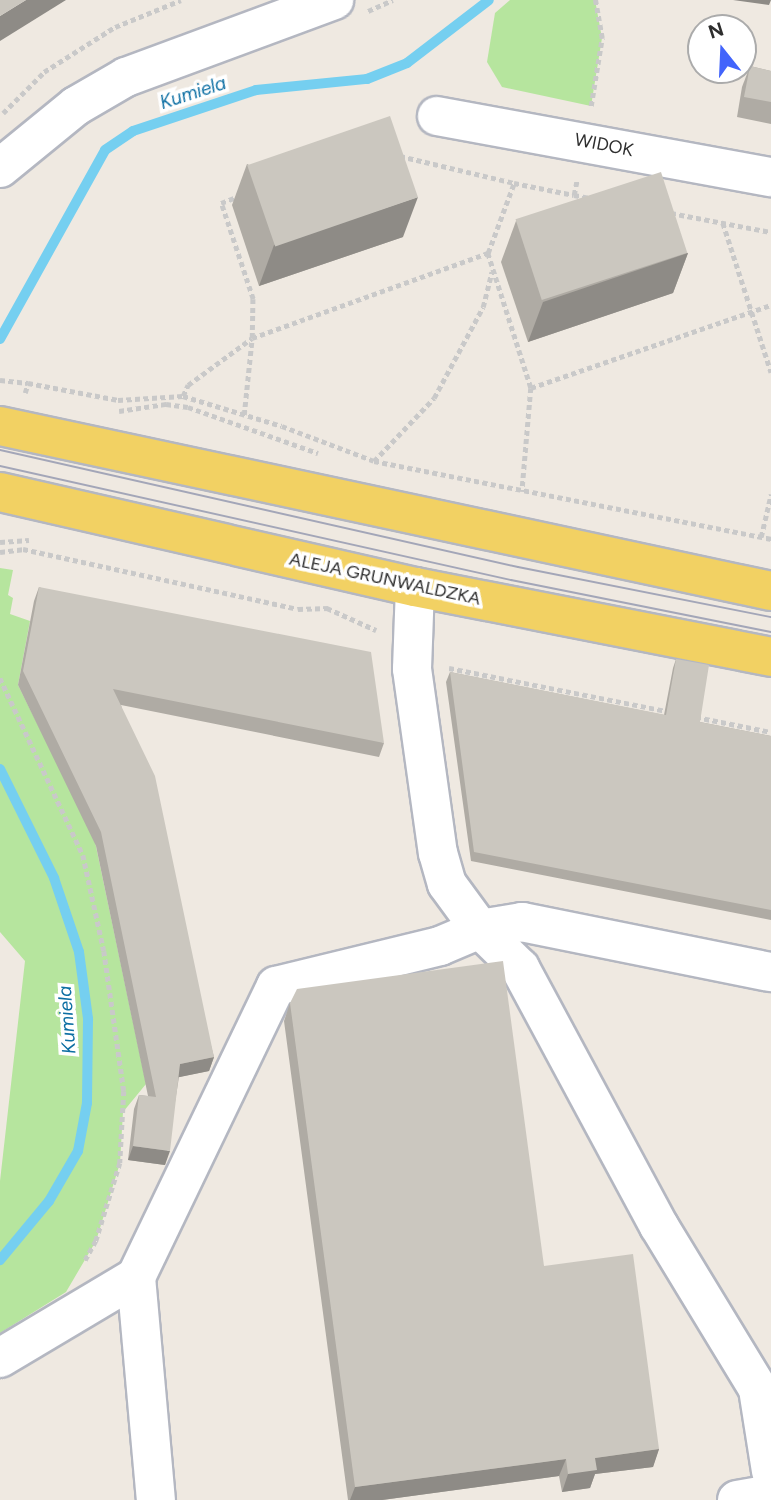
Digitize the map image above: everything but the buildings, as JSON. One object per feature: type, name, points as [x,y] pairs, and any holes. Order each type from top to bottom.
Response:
[{"type":"main road","points":[[7,410],[771,591]]},
{"type":"main road","name":"ALEJA GRUNWALDZKA","points":[[0,492],[415,587],[771,657]]},
{"type":"street","points":[[0,167],[76,106],[126,78],[334,0]]},
{"type":"street","name":"WIDOK","points":[[437,116],[771,177]]},
{"type":"street","points":[[415,587],[412,669],[438,853],[447,884],[480,929],[520,968],[659,1226],[758,1389],[771,1471]]},
{"type":"street","points":[[156,1500],[136,1277],[276,986],[440,946],[480,929],[522,922],[771,972]]},
{"type":"street","points":[[0,1358],[136,1277]]},
{"type":"street","points":[[737,1500],[771,1494]]},
{"type":"path","points":[[0,116],[44,72],[115,27],[181,0]]},
{"type":"path","points":[[574,195],[602,38],[595,0]]},
{"type":"path","points":[[396,156],[600,200]]},
{"type":"path","points":[[514,183],[488,253],[531,388],[522,492]]},
{"type":"path","points":[[244,415],[253,299],[221,203],[246,194]]},
{"type":"path","points":[[664,211],[771,232]]},
{"type":"path","points":[[722,222],[771,372]]},
{"type":"path","points":[[183,396],[188,385],[252,338],[488,253]]},
{"type":"path","points":[[374,461],[434,398],[483,307],[493,270]]},
{"type":"path","points":[[531,388],[771,305]]},
{"type":"path","points":[[0,380],[118,400],[183,396],[374,461],[771,539]]},
{"type":"path","points":[[7,410],[25,394],[29,383]]},
{"type":"path","points":[[25,394],[37,396]]},
{"type":"path","points":[[108,409],[188,407],[327,456]]},
{"type":"path","points":[[761,537],[771,494]]},
{"type":"path","points":[[0,552],[23,549],[299,609],[348,608]]},
{"type":"path","points":[[0,678],[83,855],[104,951],[124,1091],[120,1163],[96,1241],[78,1272]]},
{"type":"green space","points":[[510,0],[595,0],[602,38],[591,106],[502,87],[487,62],[495,13]]},
{"type":"green space","points":[[0,568],[13,570],[8,595],[13,598],[10,614],[30,621],[18,685],[94,837],[146,1084],[123,1112],[120,1163],[96,1241],[66,1292],[0,1333],[0,1181],[25,961],[0,932]]},
{"type":"waterway","name":"Kumiela","points":[[0,339],[105,150],[133,131],[256,90],[367,79],[407,63],[489,0]]},
{"type":"waterway","name":"Kumiela","points":[[0,769],[54,878],[79,952],[88,1019],[87,1103],[78,1151],[49,1201],[0,1260]]},
{"type":"tram line","points":[[0,450],[518,567],[771,617]]},
{"type":"tram line","points":[[0,466],[511,580],[771,632]]}]
